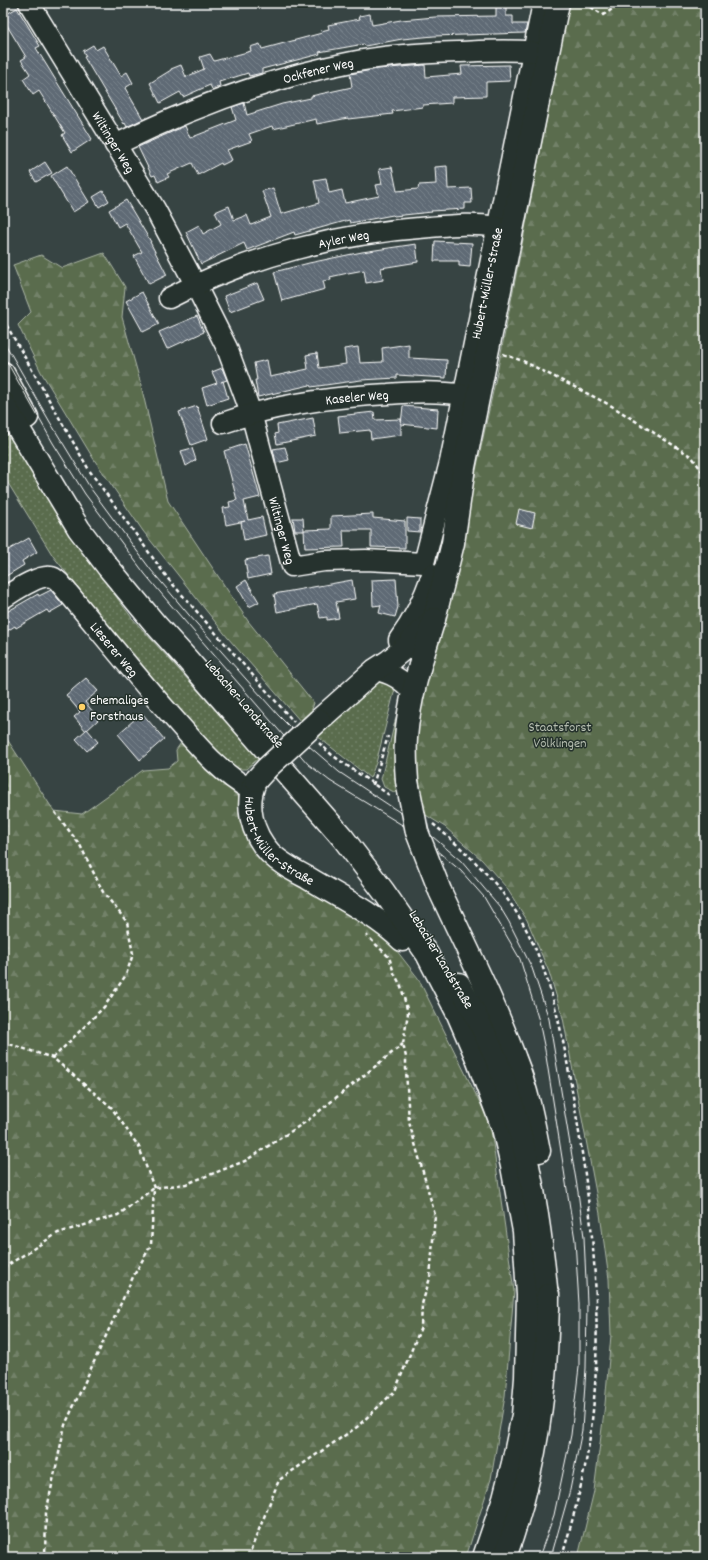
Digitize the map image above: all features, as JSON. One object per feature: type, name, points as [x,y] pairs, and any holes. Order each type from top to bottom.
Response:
[{"type":"main road","name":"Hubert-Müller-Straße","points":[[457,1012],[438,992],[402,940],[385,926],[290,868],[270,853],[260,839],[254,826],[250,804],[254,785],[267,768],[375,670],[389,661],[434,619],[453,543],[464,467],[489,350],[558,3]]},
{"type":"main road","name":"Lebacher Landstraße","points":[[3,373],[91,520],[118,557],[166,614],[354,828],[395,883],[447,963],[485,1034],[516,1114],[527,1160],[539,1223],[548,1309]]},
{"type":"main road","name":"Lebacher Landstraße","points":[[3,403],[79,529],[108,567],[156,625],[343,838],[388,898],[427,954],[457,1012],[476,1056],[503,1128],[520,1202],[527,1264],[528,1337],[523,1415],[504,1498],[484,1557]]},
{"type":"main road","name":"Hubert-Müller-Straße","points":[[375,670],[413,621],[425,598],[431,563],[464,467]]},
{"type":"main road","points":[[434,619],[413,692],[406,740],[408,781],[417,832],[440,891],[485,986],[516,1060],[532,1115],[541,1157],[548,1225],[548,1338],[543,1401],[531,1472],[516,1528],[505,1557]]},
{"type":"street","name":"Wiltinger Weg","points":[[29,3],[155,209],[227,348],[250,413],[292,566],[324,561],[366,560],[431,563]]},
{"type":"street","name":"Hubert-Müller-Straße","points":[[431,563],[435,524],[464,395],[543,3]]},
{"type":"street","name":"Ockfener Weg","points":[[115,145],[188,112],[243,91],[298,74],[345,63],[413,53],[484,51],[534,52]]},
{"type":"street","name":"Ayler Weg","points":[[195,284],[258,260],[308,246],[359,235],[409,228],[474,224],[497,227]]},
{"type":"street","points":[[169,298],[195,284]]},
{"type":"street","name":"Kaseler Weg","points":[[250,413],[307,401],[363,395],[414,392],[455,393],[464,395]]},
{"type":"street","points":[[223,423],[250,413]]},
{"type":"street","name":"Lieserer Weg","points":[[3,598],[25,585],[43,577],[50,576],[59,582],[155,698],[206,755],[231,778],[254,785]]},
{"type":"street","points":[[375,670],[398,677],[413,692]]},
{"type":"path","points":[[585,3],[603,15],[622,3]]},
{"type":"path","points":[[489,350],[523,361],[610,406],[692,457],[705,474]]},
{"type":"path","points":[[373,785],[388,734]]},
{"type":"path","points":[[53,1058],[104,1007],[126,975],[133,954],[127,922],[102,892],[80,845],[54,811]]},
{"type":"path","points":[[248,1557],[280,1480],[357,1427],[395,1391],[422,1327],[422,1304],[430,1278],[435,1215],[409,1122],[406,1057],[403,1044],[406,1033],[408,1013],[401,986],[394,973],[389,958],[364,933]]},
{"type":"path","points":[[3,1042],[53,1058],[111,1107],[139,1147],[154,1188],[151,1245],[133,1277],[65,1425],[46,1513],[45,1557]]},
{"type":"path","points":[[3,1268],[58,1233],[118,1215],[154,1188],[186,1184],[245,1161],[307,1121],[403,1044]]},
{"type":"green space","name":"Staatsforst Völklingen","points":[[569,3],[705,3],[705,1557],[578,1557],[594,1491],[605,1404],[611,1335],[609,1279],[600,1214],[563,1018],[549,972],[527,920],[506,887],[482,860],[445,827],[421,812],[416,783],[414,731],[466,517],[497,373]]},
{"type":"green space","points":[[104,253],[125,287],[122,317],[140,381],[168,501],[248,621],[314,703],[311,712],[301,722],[228,638],[143,531],[93,458],[41,372],[18,325],[31,312],[13,265],[41,255],[62,268]]},
{"type":"green space","points":[[3,424],[74,540],[132,618],[259,758],[246,769],[236,769],[193,731],[53,556],[3,475]]},
{"type":"green space","points":[[382,681],[392,685],[395,689],[376,763],[370,778],[317,736],[376,682]]},
{"type":"green space","points":[[399,705],[400,795],[384,787],[381,779]]},
{"type":"green space","points":[[3,733],[54,811],[82,814],[143,770],[168,768],[177,761],[176,750],[183,740],[235,789],[240,800],[240,813],[335,904],[386,937],[418,978],[490,1123],[514,1291],[505,1396],[491,1479],[466,1557],[3,1557]]},
{"type":"building","points":[[496,3],[506,3],[506,16],[513,16],[513,24],[527,24],[525,33],[434,36],[402,39],[365,46],[364,44],[319,52],[320,54],[262,69],[262,73],[249,76],[248,73],[219,82],[220,86],[212,89],[210,85],[183,97],[180,92],[160,103],[150,83],[171,69],[181,65],[186,77],[204,69],[200,57],[210,54],[214,61],[251,51],[250,47],[260,44],[262,49],[322,33],[321,31],[329,29],[328,25],[360,19],[359,16],[370,14],[372,25],[401,20],[435,17],[496,16]]},
{"type":"building","points":[[17,8],[40,46],[36,48],[92,139],[72,152],[62,135],[65,133],[39,91],[33,95],[23,79],[30,74],[21,60],[26,57],[3,19],[3,16]]},
{"type":"building","points":[[93,45],[96,50],[103,46],[121,76],[127,72],[133,83],[125,88],[143,119],[127,127],[125,123],[124,124],[84,57],[86,56],[83,51]]},
{"type":"building","points":[[425,65],[426,77],[462,74],[461,66],[509,65],[510,81],[486,82],[486,96],[452,97],[452,103],[423,105],[423,107],[392,111],[393,114],[348,118],[317,124],[316,119],[273,129],[272,126],[249,134],[252,141],[227,150],[232,160],[222,165],[221,163],[198,175],[192,163],[167,174],[169,177],[158,182],[155,175],[152,176],[138,147],[185,126],[190,138],[236,120],[232,107],[244,103],[247,115],[282,104],[311,98],[311,96],[352,87],[350,74],[377,69]]},
{"type":"building","points":[[45,162],[52,173],[36,182],[30,172]]},
{"type":"building","points":[[67,166],[89,202],[73,212],[51,176]]},
{"type":"building","points":[[447,166],[448,189],[471,188],[472,203],[465,203],[465,209],[393,215],[350,223],[349,220],[295,235],[294,232],[247,250],[244,243],[201,264],[186,232],[199,225],[203,234],[221,224],[215,212],[229,206],[234,220],[247,215],[251,225],[271,217],[262,191],[273,188],[281,214],[319,203],[314,180],[326,178],[329,193],[342,190],[345,203],[379,196],[376,185],[382,184],[379,169],[392,167],[397,191],[418,189],[419,185],[436,184],[435,167]]},
{"type":"building","points":[[103,191],[109,201],[99,207],[93,197]]},
{"type":"building","points":[[126,200],[151,242],[167,275],[149,284],[134,256],[142,252],[125,223],[118,227],[109,210]]},
{"type":"building","points":[[435,241],[472,243],[470,267],[459,266],[459,261],[434,261]]},
{"type":"building","points":[[416,244],[418,262],[381,268],[383,280],[366,283],[364,270],[348,273],[330,277],[331,280],[323,281],[325,289],[282,301],[274,272],[362,252]]},
{"type":"building","points":[[257,283],[264,299],[230,312],[224,296]]},
{"type":"building","points":[[142,292],[159,324],[143,332],[126,301]]},
{"type":"building","points":[[197,316],[204,332],[167,349],[159,332]]},
{"type":"building","points":[[409,344],[409,358],[447,360],[446,378],[397,375],[397,378],[361,380],[311,387],[310,385],[258,397],[254,363],[267,360],[270,377],[308,369],[306,355],[317,353],[319,368],[346,364],[344,349],[358,347],[360,363],[383,362],[382,348]]},
{"type":"building","points":[[222,368],[227,380],[223,381],[228,398],[207,405],[202,388],[217,383],[212,372]]},
{"type":"building","points":[[197,406],[208,439],[191,445],[179,412]]},
{"type":"building","points":[[403,406],[438,409],[437,428],[401,424]]},
{"type":"building","points":[[374,412],[375,420],[401,419],[401,435],[371,439],[370,430],[340,433],[338,416]]},
{"type":"building","points":[[313,418],[316,436],[277,444],[275,434],[278,433],[277,425]]},
{"type":"building","points":[[245,444],[260,497],[244,501],[248,520],[262,517],[266,535],[244,540],[241,522],[245,521],[226,525],[223,508],[230,507],[229,502],[237,500],[224,451]]},
{"type":"building","points":[[285,447],[289,460],[276,463],[273,449]]},
{"type":"building","points":[[192,448],[196,460],[186,466],[181,451]]},
{"type":"building","points":[[519,509],[535,513],[532,528],[516,524]]},
{"type":"building","points":[[373,514],[373,518],[405,521],[405,548],[371,547],[371,530],[343,530],[344,547],[305,548],[304,530],[331,529],[331,516]]},
{"type":"building","points":[[293,518],[303,518],[304,531],[295,531]]},
{"type":"building","points":[[407,518],[420,519],[420,532],[407,531]]},
{"type":"building","points":[[29,538],[37,552],[22,561],[24,565],[3,578],[3,553]]},
{"type":"building","points":[[268,556],[271,574],[248,579],[245,560]]},
{"type":"building","points":[[396,579],[398,607],[395,617],[379,613],[381,605],[373,606],[372,580]]},
{"type":"building","points":[[246,580],[259,602],[249,607],[237,586]]},
{"type":"building","points":[[352,580],[355,599],[336,602],[339,618],[327,620],[327,617],[320,618],[317,604],[277,612],[274,594]]},
{"type":"building","points":[[51,590],[63,605],[49,613],[47,610],[16,628],[15,626],[7,631],[3,624],[3,614],[38,594],[39,596]]},
{"type":"building","name":"ehemaliges Forsthaus","points":[[86,678],[98,691],[85,702],[99,719],[86,731],[74,717],[80,712],[66,695]]},
{"type":"building","points":[[142,713],[164,739],[140,760],[118,734]]},
{"type":"building","points":[[87,729],[98,742],[87,751],[76,739]]},
{"type":"tram line","points":[[3,340],[50,422],[91,489],[151,570],[278,715],[309,746],[339,772],[419,825],[461,861],[500,907],[532,968],[549,1019],[578,1192],[584,1237],[587,1303],[586,1368],[582,1430],[570,1490],[551,1557]]},
{"type":"tram line","points":[[3,355],[53,443],[85,494],[145,574],[170,604],[308,764],[330,781],[417,834],[461,871],[484,897],[520,959],[539,1021],[545,1050],[575,1240],[579,1304],[579,1367],[571,1435],[554,1515],[539,1557]]},
{"type":"place","name":"ehemaliges Forsthaus","points":[[82,707]]}]
